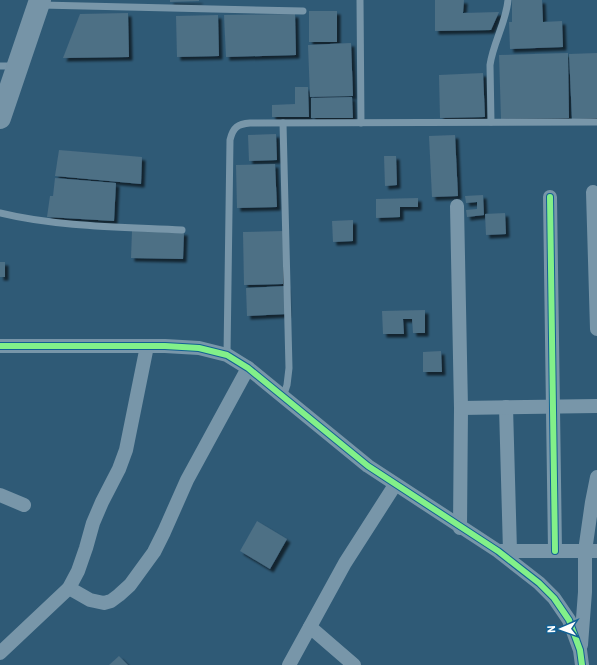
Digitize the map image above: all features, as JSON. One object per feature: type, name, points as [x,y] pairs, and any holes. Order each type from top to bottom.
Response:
[{"type":"main road","points":[[0,118],[9,66],[39,2]]},
{"type":"street","points":[[593,192],[597,329]]},
{"type":"street","points":[[550,197],[554,551]]},
{"type":"street","points":[[457,206],[461,408],[460,528]]},
{"type":"street","points":[[0,346],[148,346],[199,348],[227,355],[248,368],[368,466],[460,528],[504,551],[554,598],[569,620],[580,650]]},
{"type":"street","points":[[0,653],[69,588],[78,571],[93,523],[126,450],[148,346]]},
{"type":"street","points":[[69,588],[90,600],[104,603],[111,601],[130,585],[154,552],[187,480],[248,368]]},
{"type":"street","points":[[461,408],[597,406]]},
{"type":"street","points":[[504,551],[506,407]]},
{"type":"street","points":[[582,665],[580,650],[585,592],[591,551],[590,508],[597,477]]},
{"type":"street","points":[[288,665],[345,563],[395,484]]},
{"type":"street","points":[[0,495],[24,505]]},
{"type":"street","points":[[504,551],[591,551]]},
{"type":"street","points":[[310,627],[354,665]]},
{"type":"lane","points":[[360,0],[361,123]]},
{"type":"lane","points":[[491,122],[491,56],[505,16],[508,0]]},
{"type":"lane","points":[[39,2],[302,11]]},
{"type":"lane","points":[[227,355],[230,140],[232,132],[236,126],[243,124],[283,123],[597,122]]},
{"type":"lane","points":[[283,123],[289,361],[287,385],[283,398]]},
{"type":"lane","points":[[0,213],[60,223],[182,230]]},
{"type":"building","points":[[170,0],[199,0],[199,1],[170,2]]},
{"type":"building","points":[[435,0],[464,0],[463,13],[499,12],[491,30],[435,31]]},
{"type":"building","points":[[512,0],[542,0],[543,22],[562,21],[563,47],[510,49],[509,22],[512,22]]},
{"type":"building","points":[[309,11],[337,11],[337,42],[309,42]]},
{"type":"building","points":[[128,13],[129,57],[63,58],[80,14]]},
{"type":"building","points":[[295,14],[296,55],[226,57],[224,15]]},
{"type":"building","points":[[218,15],[219,56],[177,57],[176,16]]},
{"type":"building","points":[[351,43],[353,96],[310,97],[308,45]]},
{"type":"building","points":[[568,53],[569,118],[501,119],[499,55]]},
{"type":"building","points":[[597,53],[597,118],[572,119],[569,54]]},
{"type":"building","points":[[483,73],[485,117],[440,118],[439,75]]},
{"type":"building","points":[[295,87],[308,87],[309,117],[272,117],[272,105],[295,104]]},
{"type":"building","points":[[352,97],[353,118],[311,118],[311,98]]},
{"type":"building","points":[[276,134],[277,160],[249,161],[248,135]]},
{"type":"building","points":[[455,135],[458,196],[432,197],[429,136]]},
{"type":"building","points":[[59,150],[142,157],[141,184],[55,176]]},
{"type":"building","points":[[384,156],[396,156],[397,185],[385,186]]},
{"type":"building","points":[[275,164],[277,207],[237,208],[236,165]]},
{"type":"building","points":[[55,178],[116,183],[114,221],[47,217],[50,196],[53,196]]},
{"type":"building","points":[[483,195],[484,215],[467,217],[466,210],[477,209],[477,202],[466,203],[465,196]]},
{"type":"building","points":[[418,198],[418,207],[400,207],[400,217],[376,218],[376,199]]},
{"type":"building","points":[[505,213],[506,234],[486,235],[485,214]]},
{"type":"building","points":[[353,220],[353,241],[333,242],[332,221]]},
{"type":"building","points":[[132,231],[184,232],[183,259],[131,258]]},
{"type":"building","points":[[283,231],[283,284],[244,285],[243,232]]},
{"type":"building","points":[[0,262],[5,262],[5,277],[0,277]]},
{"type":"building","points":[[286,286],[287,314],[247,316],[246,288]]},
{"type":"building","points":[[425,310],[425,333],[413,333],[412,319],[403,319],[404,334],[383,334],[382,311]]},
{"type":"building","points":[[441,351],[442,372],[423,372],[423,352]]},
{"type":"building","points":[[257,521],[287,539],[270,569],[240,551]]},
{"type":"building","points":[[119,656],[128,665],[109,665]]},
{"type":"cycle path","points":[[550,197],[555,551]]},
{"type":"cycle path","points":[[0,346],[165,346],[199,348],[227,355],[248,368],[368,466],[498,551],[539,583],[554,598],[569,620],[580,650],[582,665]]}]
